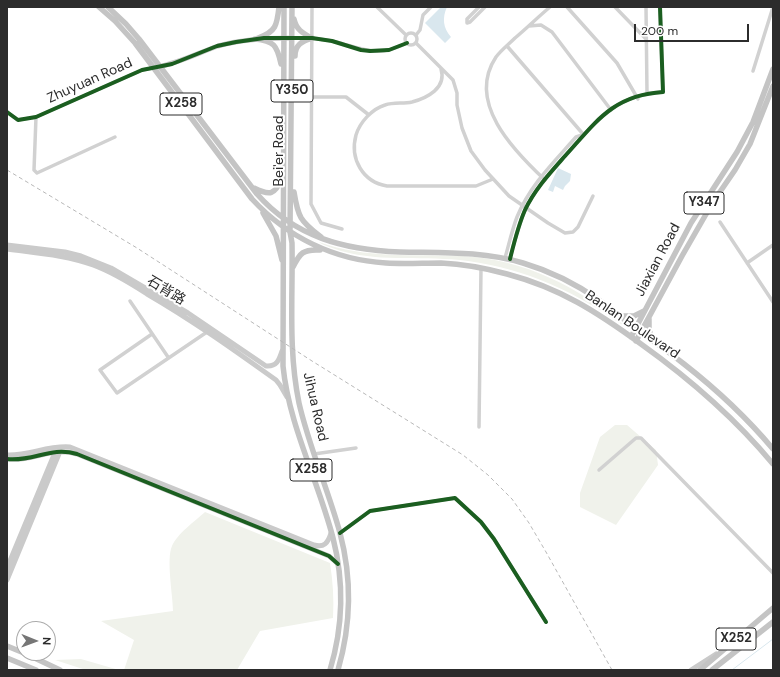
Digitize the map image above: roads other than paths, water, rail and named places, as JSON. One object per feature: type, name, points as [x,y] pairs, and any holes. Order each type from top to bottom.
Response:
[{"type":"main road","name":"X258","points":[[99,7],[122,28],[259,206],[276,236],[284,269]]},
{"type":"main road","name":"X258","points":[[108,7],[130,28],[252,188],[267,204],[291,224]]},
{"type":"main road","points":[[255,39],[268,34],[276,26],[278,22],[278,7]]},
{"type":"main road","name":"Bei'er Road","points":[[283,174],[284,7]]},
{"type":"main road","points":[[292,7],[296,26],[305,35],[312,38]]},
{"type":"main road","name":"Bei'er Road","points":[[291,224],[292,7]]},
{"type":"main road","points":[[292,102],[295,82],[296,47],[301,42],[312,38]]},
{"type":"main road","points":[[255,39],[269,41],[276,46],[283,75]]},
{"type":"main road","name":"Jiaxian Road","points":[[631,336],[691,223],[737,152],[753,122],[773,69]]},
{"type":"main road","name":"Jiaxian Road","points":[[636,340],[713,202],[735,170],[750,144],[773,86]]},
{"type":"main road","points":[[252,188],[264,193],[272,192],[278,187],[283,174]]},
{"type":"main road","name":"Y350","points":[[283,174],[284,219]]},
{"type":"main road","points":[[291,175],[296,208],[299,215],[308,227],[326,240]]},
{"type":"main road","name":"Banlan Boulevard","points":[[259,206],[290,232],[326,251],[355,259],[375,262],[395,264],[440,263],[480,268],[517,276],[554,290],[589,308],[631,336],[678,371],[704,392],[741,428],[773,464]]},
{"type":"main road","name":"Jihua Road","points":[[284,219],[282,350],[284,377],[294,421],[331,533],[338,564],[340,618],[336,646],[330,670]]},
{"type":"main road","name":"Banlan Boulevard","points":[[291,224],[309,234],[352,247],[400,252],[464,252],[508,259],[535,267],[568,281],[589,293],[693,371],[748,421],[773,450]]},
{"type":"main road","name":"Jihua Road","points":[[291,224],[291,332],[295,375],[302,417],[340,533],[347,568],[348,602],[346,636],[338,670]]},
{"type":"main road","points":[[292,269],[299,256],[306,251],[326,251]]},
{"type":"main road","points":[[620,316],[634,316],[646,309]]},
{"type":"main road","points":[[650,315],[649,330],[651,337],[656,343]]},
{"type":"main road","name":"X252","points":[[700,670],[773,608]]},
{"type":"main road","name":"X252","points":[[712,670],[773,622]]},
{"type":"main road","points":[[7,658],[36,670]]},
{"type":"main road","points":[[41,661],[60,670]]},
{"type":"street","points":[[312,7],[311,204],[321,223],[342,229]]},
{"type":"street","points":[[416,35],[420,30],[423,15],[431,7]]},
{"type":"street","points":[[479,7],[467,19],[467,23],[470,22],[484,7]]},
{"type":"street","points":[[543,178],[506,137],[492,116],[487,102],[486,83],[488,73],[497,56],[550,7]]},
{"type":"street","points":[[567,7],[617,63],[637,97]]},
{"type":"street","points":[[615,7],[646,39]]},
{"type":"street","points":[[646,7],[647,93]]},
{"type":"street","points":[[508,259],[514,226],[529,193],[576,137],[583,134],[611,110],[647,93],[663,92],[660,7]]},
{"type":"street","points":[[753,71],[772,7]]},
{"type":"street","points":[[380,8],[406,36],[405,40],[407,43]]},
{"type":"street","points":[[528,26],[541,25],[552,32],[611,110]]},
{"type":"street","points":[[406,36],[411,32],[416,35],[418,39],[416,43]]},
{"type":"street","points":[[154,68],[172,64],[217,46],[255,39],[312,38],[332,41],[370,51],[389,50],[407,43],[412,45],[416,43]]},
{"type":"street","points":[[416,43],[453,80],[457,93],[459,117],[466,140],[478,161],[509,196],[565,233],[573,232],[578,227],[593,196]]},
{"type":"street","points":[[507,46],[583,134]]},
{"type":"street","name":"Zhuyuan Road","points":[[7,112],[18,120],[36,117],[142,70],[154,68]]},
{"type":"street","points":[[441,68],[442,81],[435,92],[411,102],[394,102],[384,105],[369,115],[359,128],[355,141],[354,149],[357,162],[366,176],[376,183],[387,186],[476,186],[493,179]]},
{"type":"street","points":[[312,97],[346,97],[369,115]]},
{"type":"street","points":[[36,117],[34,170],[37,173],[115,137]]},
{"type":"street","points":[[508,259],[526,208],[543,178]]},
{"type":"street","points":[[720,222],[773,302]]},
{"type":"street","name":"石背路","points":[[7,244],[65,252],[96,261],[111,268],[188,313],[266,366],[270,367],[277,363],[282,350]]},
{"type":"street","points":[[747,263],[773,245]]},
{"type":"street","name":"石背路","points":[[7,249],[64,257],[109,272],[148,294],[207,332],[276,380],[280,384],[288,399]]},
{"type":"street","points":[[480,268],[480,427]]},
{"type":"street","points":[[130,301],[168,357]]},
{"type":"street","points":[[152,334],[100,370],[117,393],[207,332]]},
{"type":"street","points":[[599,470],[636,438],[641,438],[773,573]]},
{"type":"street","points":[[314,454],[356,448]]},
{"type":"street","points":[[7,455],[58,449],[79,450],[314,545],[318,546],[327,544],[331,533]]},
{"type":"street","points":[[7,568],[58,449]]},
{"type":"street","points":[[7,580],[58,449]]},
{"type":"street","points":[[7,459],[22,460],[58,449],[78,454],[329,556],[338,564]]},
{"type":"street","points":[[340,533],[370,510],[455,498],[481,522],[494,539],[546,622]]},
{"type":"street","points":[[691,670],[732,643]]},
{"type":"waterway","points":[[732,670],[773,639]]},
{"type":"railway","points":[[7,170],[137,248],[312,361],[463,455],[488,475],[512,499],[529,523],[612,670]]}]
